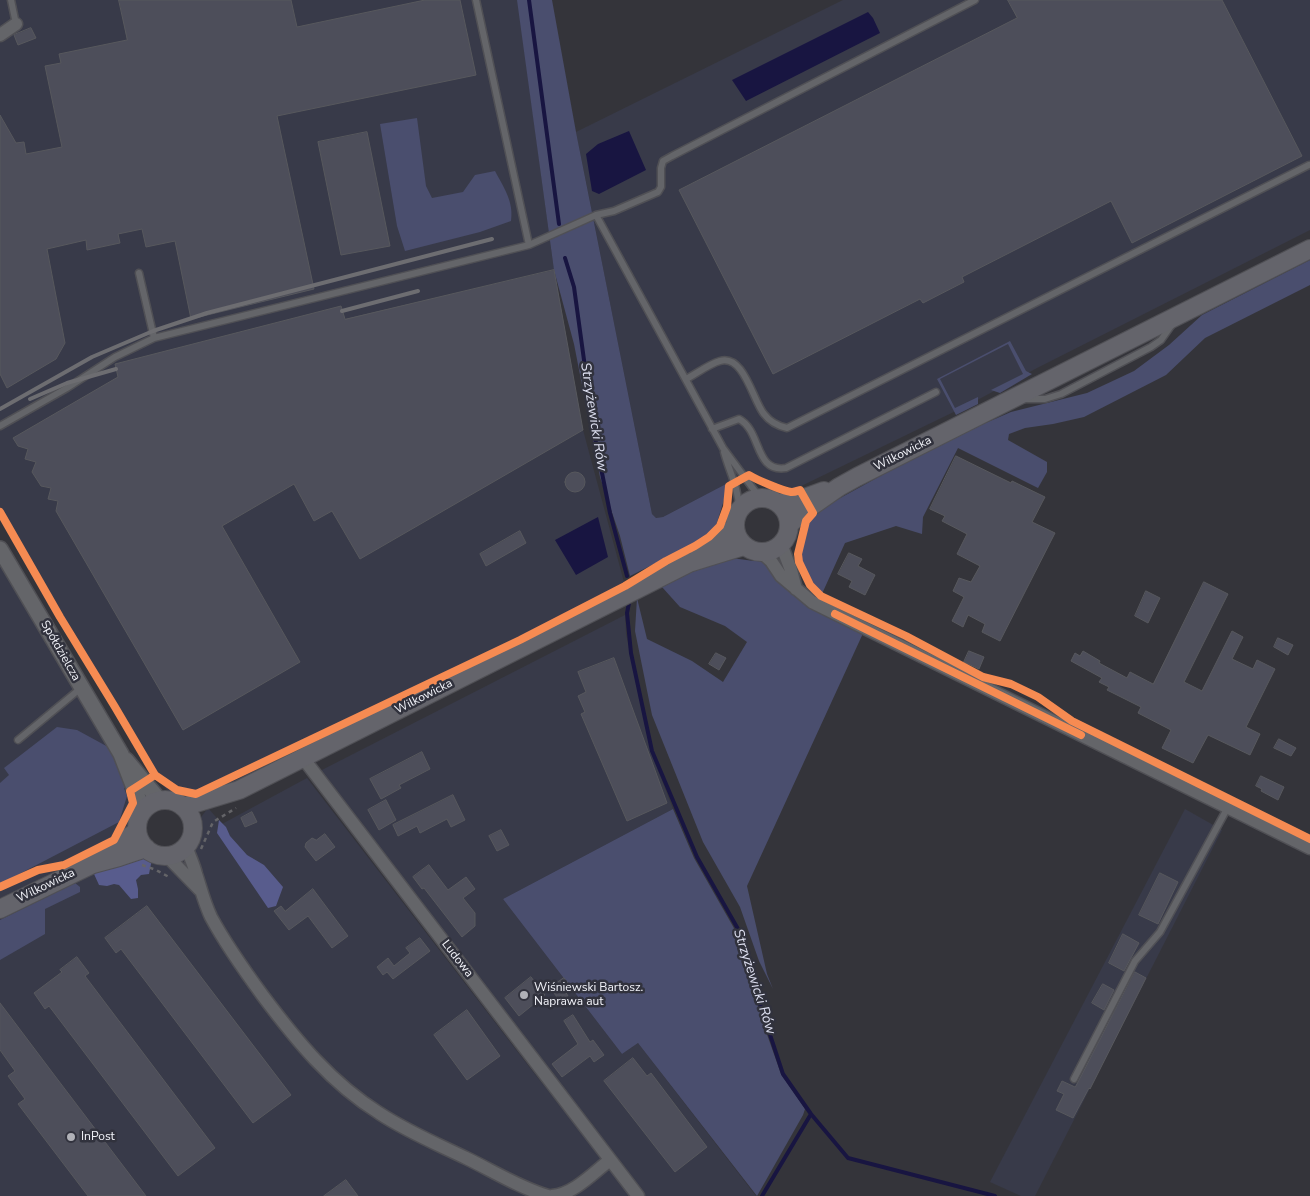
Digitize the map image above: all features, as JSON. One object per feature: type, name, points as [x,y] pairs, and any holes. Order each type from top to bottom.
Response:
[{"type":"main road","name":"Wilkowicka","points":[[789,525],[799,515],[839,487],[1310,249]]},
{"type":"main road","name":"Wilkowicka","points":[[778,503],[791,503],[839,487]]},
{"type":"main road","points":[[760,498],[771,499],[778,503],[787,514],[789,525],[787,536],[781,544],[776,549],[762,553],[752,551],[744,546],[737,538],[734,528],[739,509],[748,501],[760,498]]},
{"type":"main road","name":"Wilkowicka","points":[[689,563],[734,528]]},
{"type":"main road","name":"Wilkowicka","points":[[192,825],[303,758],[689,563],[744,546]]},
{"type":"main road","name":"Wilkowicka","points":[[183,808],[241,797]]},
{"type":"main road","points":[[160,801],[172,801],[183,808],[190,817],[192,825],[192,850],[167,856],[155,854],[142,856],[137,831],[139,818],[143,811],[160,801]]},
{"type":"main road","name":"Wilkowicka","points":[[93,864],[137,831]]},
{"type":"main road","name":"Wilkowicka","points":[[0,909],[93,864],[119,858],[142,856]]},
{"type":"street","points":[[0,35],[16,24]]},
{"type":"street","points":[[781,544],[796,589]]},
{"type":"street","name":"Spółdzielcza","points":[[0,549],[121,754],[143,811]]},
{"type":"street","points":[[762,553],[771,561],[781,576],[812,602],[1310,848]]},
{"type":"street","name":"Spółdzielcza","points":[[121,754],[160,801]]},
{"type":"street","name":"Ludowa","points":[[303,758],[638,1196]]},
{"type":"street","points":[[192,850],[200,890],[212,917],[241,966],[311,1056],[340,1085],[379,1113],[539,1193],[550,1196],[570,1191],[610,1160]]},
{"type":"street","points":[[167,856],[200,890]]},
{"type":"lane","points":[[10,0],[16,24]]},
{"type":"lane","points":[[476,0],[529,245]]},
{"type":"lane","points":[[0,426],[67,388],[114,357],[154,338],[529,245],[596,215],[614,211],[658,192],[662,187],[661,168],[663,161],[975,0]]},
{"type":"lane","points":[[686,379],[721,360],[731,362],[741,369],[764,414],[777,426],[787,428],[1309,165]]},
{"type":"lane","points":[[596,215],[723,448],[760,498]]},
{"type":"lane","points":[[139,273],[154,338]]},
{"type":"lane","points":[[712,429],[739,419],[746,423],[767,464],[776,469],[786,468],[936,392]]},
{"type":"lane","points":[[723,448],[739,497],[739,509]]},
{"type":"lane","points":[[18,740],[82,687]]},
{"type":"lane","points":[[1074,1078],[1134,961],[1160,932],[1228,806]]},
{"type":"path","points":[[192,850],[213,822],[241,797]]},
{"type":"path","points":[[142,856],[156,870],[173,879]]},
{"type":"shaded area","points":[[0,0],[518,0],[552,256],[583,430],[625,586],[194,805],[174,799],[155,775],[60,617],[0,512]]},
{"type":"shaded area","points":[[517,0],[552,0],[576,132],[652,514],[656,518],[663,517],[726,484],[727,490],[715,529],[692,545],[630,576],[620,536],[600,477],[574,344],[554,270]]},
{"type":"shaded area","points":[[843,0],[1310,0],[1310,230],[1037,368],[968,405],[795,489],[754,476],[751,471],[663,517],[656,518],[652,514],[576,132]]},
{"type":"shaded area","points":[[868,12],[880,33],[746,101],[732,80]]},
{"type":"shaded area","points":[[417,118],[426,186],[432,198],[463,192],[475,175],[495,171],[510,201],[511,221],[480,232],[405,251],[397,226],[380,124]]},
{"type":"shaded area","points":[[629,131],[646,170],[599,194],[592,191],[586,154],[598,144]]},
{"type":"shaded area","points":[[1310,260],[1310,285],[1205,338],[1166,375],[1084,417],[1025,428],[1009,434],[1008,440],[1047,462],[1047,472],[1038,488],[958,448],[923,517],[922,534],[896,526],[845,543],[821,596],[810,585],[799,562],[798,554],[806,521],[813,513],[944,441],[1011,412],[1087,393],[1134,371],[1169,345],[1202,315]]},
{"type":"shaded area","points":[[1010,341],[1026,371],[1032,374],[1000,393],[991,390],[1023,374],[1008,344],[940,379],[955,408],[978,397],[978,404],[956,415],[937,379]]},
{"type":"shaded area","points":[[598,517],[608,557],[576,575],[555,540]]},
{"type":"shaded area","points":[[0,549],[82,687],[143,811],[137,828],[128,838],[155,854],[171,855],[184,848],[189,842],[192,829],[208,808],[222,824],[307,778],[534,1073],[632,1196],[0,1196]]},
{"type":"shaded area","points":[[731,558],[771,561],[781,576],[865,629],[747,886],[767,974],[773,989],[759,961],[740,907],[703,842],[652,715],[635,631],[637,598],[647,639],[692,661],[723,682],[747,642],[725,626],[680,607],[662,587],[704,564]]},
{"type":"shaded area","points":[[625,615],[626,634],[651,752],[673,809],[503,899],[622,1054],[638,1043],[756,1196],[643,1196],[318,772]]},
{"type":"shaded area","points":[[57,727],[77,730],[110,748],[129,785],[124,788],[127,796],[119,822],[0,884],[0,783],[9,775],[4,768]]},
{"type":"shaded area","points":[[673,809],[694,858],[735,930],[764,1026],[781,1074],[805,1109],[757,1196],[638,1043],[622,1054],[503,899]]},
{"type":"shaded area","points":[[1185,809],[1222,830],[1035,1196],[1021,1196],[990,1182]]},
{"type":"shaded area","points":[[219,820],[247,855],[264,865],[283,887],[276,906],[268,908],[217,833]]},
{"type":"shaded area","points":[[151,853],[152,859],[149,874],[141,875],[136,880],[138,898],[131,899],[119,885],[99,885],[94,874],[97,870]]},
{"type":"shaded area","points":[[75,883],[80,887],[80,892],[45,909],[45,934],[0,960],[0,920]]},
{"type":"building","points":[[119,0],[291,0],[297,27],[425,0],[460,0],[476,75],[277,116],[314,289],[191,319],[175,241],[146,247],[142,229],[118,234],[120,243],[87,250],[86,240],[47,249],[65,343],[56,359],[7,388],[0,374],[0,115],[16,143],[24,142],[26,154],[62,147],[45,66],[61,63],[59,54],[127,40]]},
{"type":"building","points":[[1008,0],[1222,0],[1302,156],[1132,243],[1111,201],[962,277],[964,282],[923,303],[920,299],[773,374],[679,190],[1017,18]]},
{"type":"building","points":[[31,28],[36,38],[18,45],[14,35]]},
{"type":"building","points":[[367,132],[390,246],[341,255],[318,142]]},
{"type":"building","points":[[554,270],[583,430],[360,559],[332,511],[314,521],[294,484],[222,526],[300,662],[183,730],[56,511],[58,501],[48,499],[51,488],[41,486],[32,472],[36,462],[25,459],[28,449],[18,446],[13,438],[118,377],[115,364],[341,306],[345,319]]},
{"type":"building","points":[[956,456],[1011,483],[1012,481],[1045,497],[1032,522],[1055,533],[1000,641],[982,632],[985,624],[968,615],[963,627],[952,621],[964,597],[953,591],[959,578],[971,582],[980,566],[957,554],[967,534],[942,521],[945,516],[930,509]]},
{"type":"building","points":[[571,472],[579,472],[585,478],[585,486],[579,492],[571,492],[565,486],[565,478]]},
{"type":"building","points":[[520,531],[526,543],[486,566],[480,554]]},
{"type":"building","points":[[849,553],[862,559],[858,566],[875,575],[865,595],[849,587],[852,581],[838,574]]},
{"type":"building","points":[[1204,582],[1228,594],[1184,682],[1202,691],[1232,631],[1243,637],[1232,659],[1253,669],[1257,660],[1275,669],[1246,727],[1260,734],[1250,755],[1208,735],[1193,763],[1162,748],[1171,730],[1138,713],[1141,707],[1107,690],[1109,687],[1099,682],[1102,678],[1071,661],[1075,653],[1080,656],[1083,651],[1100,661],[1099,663],[1127,678],[1130,672],[1153,684]]},
{"type":"building","points":[[1146,591],[1160,598],[1148,623],[1135,616]]},
{"type":"building","points":[[1278,638],[1293,645],[1288,655],[1274,647]]},
{"type":"building","points":[[969,651],[984,657],[979,669],[964,662]]},
{"type":"building","points":[[716,653],[726,658],[719,670],[709,664]]},
{"type":"building","points":[[614,658],[667,803],[627,821],[581,714],[585,712],[578,696],[586,692],[578,672]]},
{"type":"building","points":[[1279,739],[1296,748],[1291,756],[1274,748]]},
{"type":"building","points":[[422,752],[430,769],[399,785],[401,788],[381,799],[370,779]]},
{"type":"building","points":[[1261,776],[1284,787],[1278,800],[1261,791],[1262,789],[1256,786]]},
{"type":"building","points":[[453,795],[465,820],[451,827],[447,819],[420,833],[417,826],[398,836],[393,825]]},
{"type":"building","points":[[386,800],[396,820],[379,830],[368,810]]},
{"type":"building","points":[[252,812],[257,822],[245,827],[241,818]]},
{"type":"building","points":[[501,830],[509,845],[497,851],[489,836]]},
{"type":"building","points":[[325,834],[335,847],[316,861],[305,847],[306,843],[312,838],[316,840]]},
{"type":"building","points":[[429,865],[448,890],[466,877],[475,889],[463,898],[475,913],[475,926],[462,937],[424,888],[422,889],[413,877]]},
{"type":"building","points":[[1160,873],[1178,882],[1158,924],[1139,915]]},
{"type":"building","points":[[313,889],[348,936],[332,948],[308,916],[289,930],[274,911],[281,906],[285,911]]},
{"type":"building","points":[[147,906],[291,1095],[253,1123],[121,949],[116,953],[105,938]]},
{"type":"building","points":[[1123,934],[1139,943],[1124,971],[1109,963]]},
{"type":"building","points":[[420,938],[430,951],[393,979],[387,972],[383,975],[377,967],[388,958],[394,966],[410,953],[406,948]]},
{"type":"building","points":[[77,957],[89,973],[85,976],[215,1148],[178,1176],[49,1006],[45,1009],[34,993],[62,972],[60,970]]},
{"type":"building","points":[[1135,972],[1146,978],[1090,1089],[1073,1118],[1056,1110],[1064,1094],[1057,1091],[1062,1081],[1075,1087]]},
{"type":"building","points":[[531,977],[545,995],[519,1016],[505,998]]},
{"type":"building","points":[[564,978],[571,987],[565,991],[568,996],[561,1002],[550,988]]},
{"type":"building","points":[[1103,984],[1114,990],[1104,1010],[1092,1003]]},
{"type":"building","points":[[0,1003],[146,1196],[88,1196],[18,1104],[25,1099],[8,1076],[15,1071],[0,1050]]},
{"type":"building","points":[[467,1010],[500,1056],[467,1080],[434,1035]]},
{"type":"building","points":[[573,1015],[590,1042],[593,1040],[604,1055],[594,1062],[590,1056],[562,1077],[552,1064],[578,1044],[564,1021]]},
{"type":"building","points":[[633,1058],[647,1076],[651,1073],[707,1147],[675,1172],[604,1081]]},
{"type":"building","points":[[346,1180],[358,1196],[324,1196]]},
{"type":"waterway","name":"Strzyżewicki Rów","points":[[529,0],[559,224]]},
{"type":"waterway","name":"Strzyżewicki Rów","points":[[565,258],[574,287],[594,433],[610,513],[627,576]]},
{"type":"waterway","name":"Strzyżewicki Rów","points":[[630,598],[627,613],[631,653],[652,751],[697,857],[738,929],[783,1074],[811,1114],[848,1158],[995,1196]]},
{"type":"waterway","points":[[762,1196],[811,1114]]},
{"type":"railway","points":[[0,409],[92,357],[153,331],[207,313],[492,239]]},
{"type":"railway","points":[[342,311],[418,291]]},
{"type":"railway","points":[[30,399],[67,383],[116,369]]},
{"type":"cycle path","points":[[0,512],[60,617],[155,775],[177,790],[196,794],[520,640],[625,586],[709,537],[720,526],[727,507],[729,486],[749,475],[783,490],[792,492],[800,490],[813,513],[806,521],[798,554],[799,562],[810,585],[821,596],[906,636],[983,677],[1011,684],[1038,697],[1072,721],[1310,839]]},
{"type":"cycle path","points":[[835,614],[1081,735]]},
{"type":"cycle path","points":[[0,887],[38,870],[64,865],[114,840],[133,803],[130,791],[155,775]]},
{"type":"place","name":"Wiśniewski Bartosz. Naprawa aut","points":[[524,995]]},
{"type":"place","name":"InPost","points":[[71,1137]]}]
